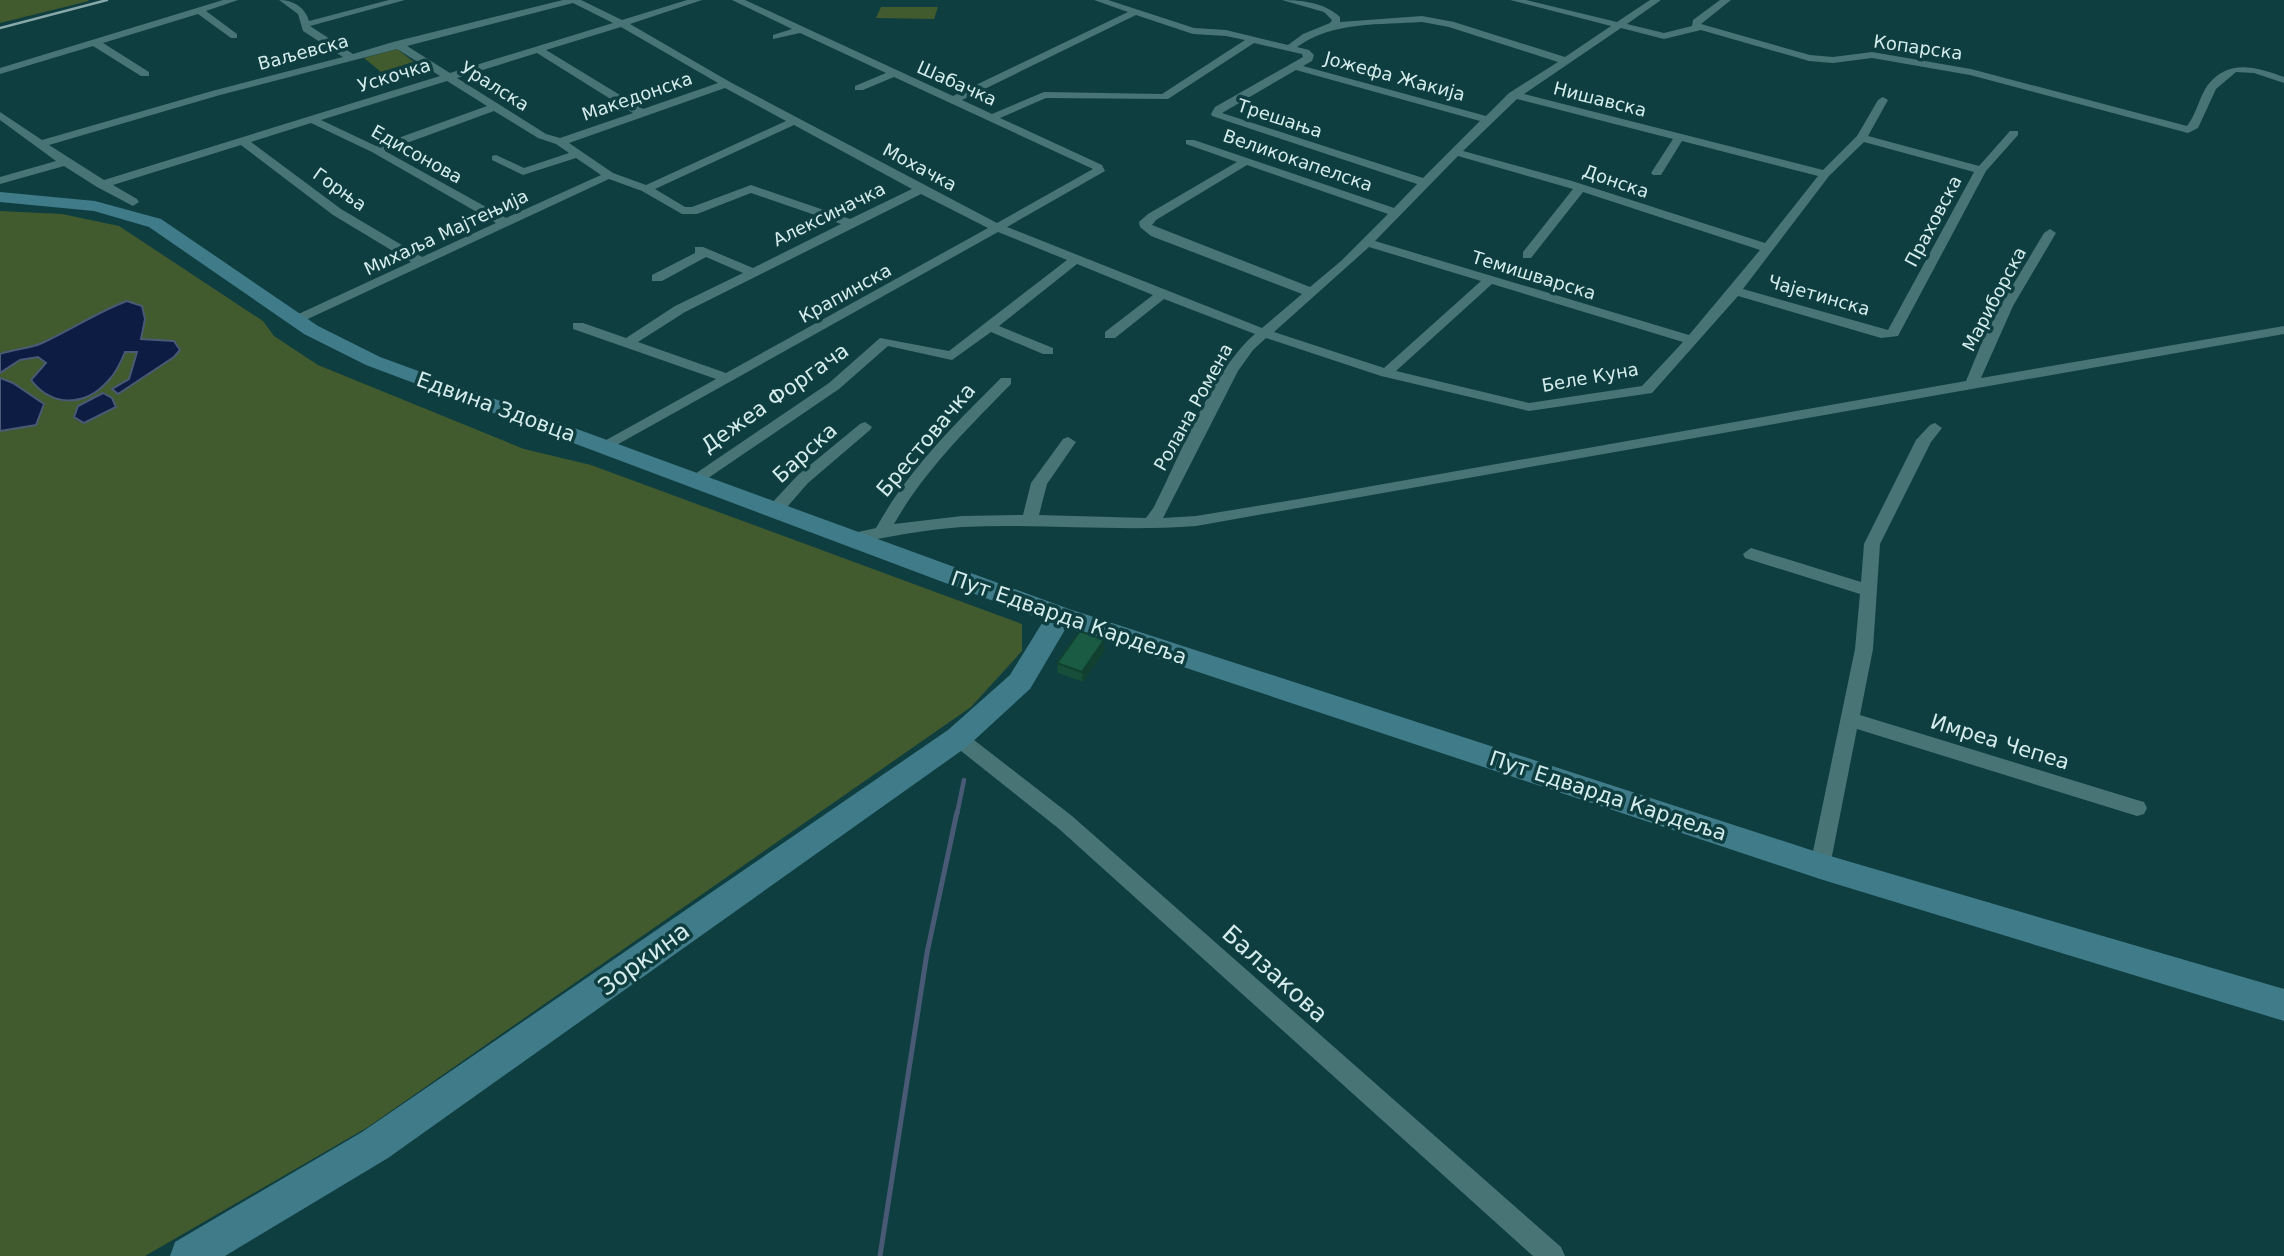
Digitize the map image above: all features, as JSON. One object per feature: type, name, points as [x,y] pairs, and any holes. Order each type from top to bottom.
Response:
[{"type":"main road","name":"Едвина Здовца","points":[[0,197],[119,210],[155,223],[297,320],[341,347],[373,362],[851,538],[936,572]]},
{"type":"main road","name":"Пут Едварда Кардеља","points":[[936,572],[1060,616],[1820,866],[2284,1005]]},
{"type":"main road","name":"Зоркина","points":[[189,1256],[375,1145],[958,738],[1020,682],[1060,616]]},
{"type":"street","points":[[0,71],[233,0]]},
{"type":"street","points":[[284,0],[302,13],[304,25],[319,40],[350,57]]},
{"type":"street","points":[[304,25],[400,0]]},
{"type":"street","name":"Мохачка","points":[[574,0],[623,24],[726,84],[921,189],[998,228],[1161,295],[1249,328],[1264,331]]},
{"type":"street","name":"Ваљевска","points":[[43,144],[159,108],[396,44],[574,0]]},
{"type":"street","name":"Ускочка","points":[[101,185],[697,0]]},
{"type":"street","name":"Шабачка","points":[[737,0],[1098,167]]},
{"type":"street","points":[[1287,0],[1331,12],[1337,19],[1334,25]]},
{"type":"street","points":[[1515,0],[1664,36],[1696,26],[1696,23],[1726,0]]},
{"type":"street","name":"Ролана Ромена","points":[[1150,524],[1161,509],[1231,370],[1264,331],[1345,264],[1423,182],[1513,95],[1656,0]]},
{"type":"street","points":[[1107,1],[1134,13],[1193,31],[1226,33],[1309,55],[1296,67]]},
{"type":"street","points":[[199,10],[234,36]]},
{"type":"street","points":[[953,100],[1134,13]]},
{"type":"street","points":[[1290,48],[1306,36],[1334,25],[1413,19],[1432,20],[1476,31],[1566,61]]},
{"type":"street","name":"Копарска","points":[[1696,26],[1809,58],[1833,60],[1872,55],[1970,72],[2188,130],[2193,128],[2212,86],[2234,69],[2255,70],[2284,80]]},
{"type":"street","points":[[776,37],[802,29]]},
{"type":"street","points":[[991,118],[1044,95],[1164,97],[1252,40]]},
{"type":"street","points":[[96,43],[145,74]]},
{"type":"street","name":"Уралска","points":[[396,44],[542,136],[560,142],[608,175],[646,189],[682,210],[693,211],[751,189],[852,223]]},
{"type":"street","points":[[538,49],[641,113]]},
{"type":"street","name":"Јожефа Жакија","points":[[1296,67],[1486,119]]},
{"type":"street","name":"Трешања","points":[[1296,67],[1217,110],[1216,114],[1423,182]]},
{"type":"street","points":[[859,88],[892,74]]},
{"type":"street","name":"Македонска","points":[[560,142],[726,84]]},
{"type":"street","name":"Нишавска","points":[[1513,95],[1825,174]]},
{"type":"street","name":"Беле Куна","points":[[1264,331],[1386,373],[1528,407],[1647,390],[1735,291],[1825,174],[1862,138],[1883,100]]},
{"type":"street","points":[[376,150],[495,107]]},
{"type":"street","points":[[0,115],[65,162],[133,202]]},
{"type":"street","name":"Едисонова","points":[[310,119],[376,150],[505,223]]},
{"type":"street","points":[[646,189],[797,120]]},
{"type":"street","name":"Праховска","points":[[1893,333],[1981,170],[2014,133]]},
{"type":"street","points":[[1657,173],[1680,136]]},
{"type":"street","points":[[1862,138],[1981,170]]},
{"type":"street","name":"Горња","points":[[241,140],[337,212],[422,263]]},
{"type":"street","name":"Великокапелска","points":[[1189,142],[1395,212]]},
{"type":"street","name":"Донска","points":[[1454,152],[1568,183],[1767,248]]},
{"type":"street","points":[[496,158],[523,172],[577,153]]},
{"type":"street","points":[[1247,161],[1147,220],[1146,227],[1310,292]]},
{"type":"street","points":[[0,181],[65,162]]},
{"type":"street","name":"Крапинска","points":[[604,447],[1097,174],[1098,167]]},
{"type":"street","name":"Михаља Мајтењија","points":[[297,320],[608,175]]},
{"type":"street","points":[[1527,255],[1580,188]]},
{"type":"street","name":"Алексиначка","points":[[630,342],[680,309],[921,189]]},
{"type":"street","name":"Мариборска","points":[[1972,383],[1984,351],[2014,293],[2050,233]]},
{"type":"street","name":"Темишварска","points":[[1365,242],[1692,340]]},
{"type":"street","points":[[657,278],[702,251],[753,272]]},
{"type":"street","name":"Дежеа Форгача","points":[[695,482],[834,386],[885,341],[952,356],[1076,259]]},
{"type":"street","points":[[1386,373],[1489,280]]},
{"type":"street","name":"Чајетинска","points":[[1735,291],[1886,335],[1893,333]]},
{"type":"street","points":[[1110,335],[1161,295]]},
{"type":"street","points":[[578,326],[727,378]]},
{"type":"street","points":[[991,327],[1048,351]]},
{"type":"street","points":[[851,538],[883,530],[951,522],[1150,524],[1196,521],[2284,330]]},
{"type":"street","name":"Брестовачка","points":[[883,530],[890,514],[929,466],[1006,380]]},
{"type":"street","name":"Барска","points":[[774,511],[803,479],[865,427]]},
{"type":"street","points":[[1820,866],[1864,649],[1866,590],[1872,544],[1924,440],[1936,428]]},
{"type":"street","points":[[1029,522],[1039,483],[1068,442]]},
{"type":"street","points":[[1751,554],[1866,590]]},
{"type":"street","name":"Имреа Чепеа","points":[[1850,719],[2137,808]]},
{"type":"street","name":"Балзакова","points":[[958,738],[1065,822],[1552,1256]]},
{"type":"green space","points":[[0,0],[88,0],[89,1],[0,23]]},
{"type":"green space","points":[[881,7],[938,7],[934,19],[876,18]]},
{"type":"green space","points":[[397,49],[414,62],[381,72],[364,58]]},
{"type":"green space","points":[[0,211],[62,214],[119,226],[263,321],[274,336],[318,365],[524,449],[591,465],[1022,624],[1022,651],[971,707],[368,1127],[145,1256],[0,1256]]},
{"type":"water","points":[[127,301],[142,306],[145,319],[141,339],[174,341],[180,350],[174,357],[118,394],[112,389],[129,379],[137,352],[125,352],[108,381],[99,390],[79,399],[59,399],[39,389],[31,380],[46,363],[38,357],[20,360],[0,373],[0,354],[42,343]]},
{"type":"water","points":[[0,378],[13,383],[44,404],[36,425],[0,431]]},
{"type":"water","points":[[103,393],[112,398],[116,407],[84,423],[74,417],[78,406]]},
{"type":"building","points":[[1080,631],[1104,640],[1082,672],[1057,663]]},
{"type":"waterway","points":[[957,814],[964,780]]},
{"type":"waterway","points":[[880,1256],[927,953],[957,812]]},
{"type":"railway","points":[[0,28],[107,0]]}]
